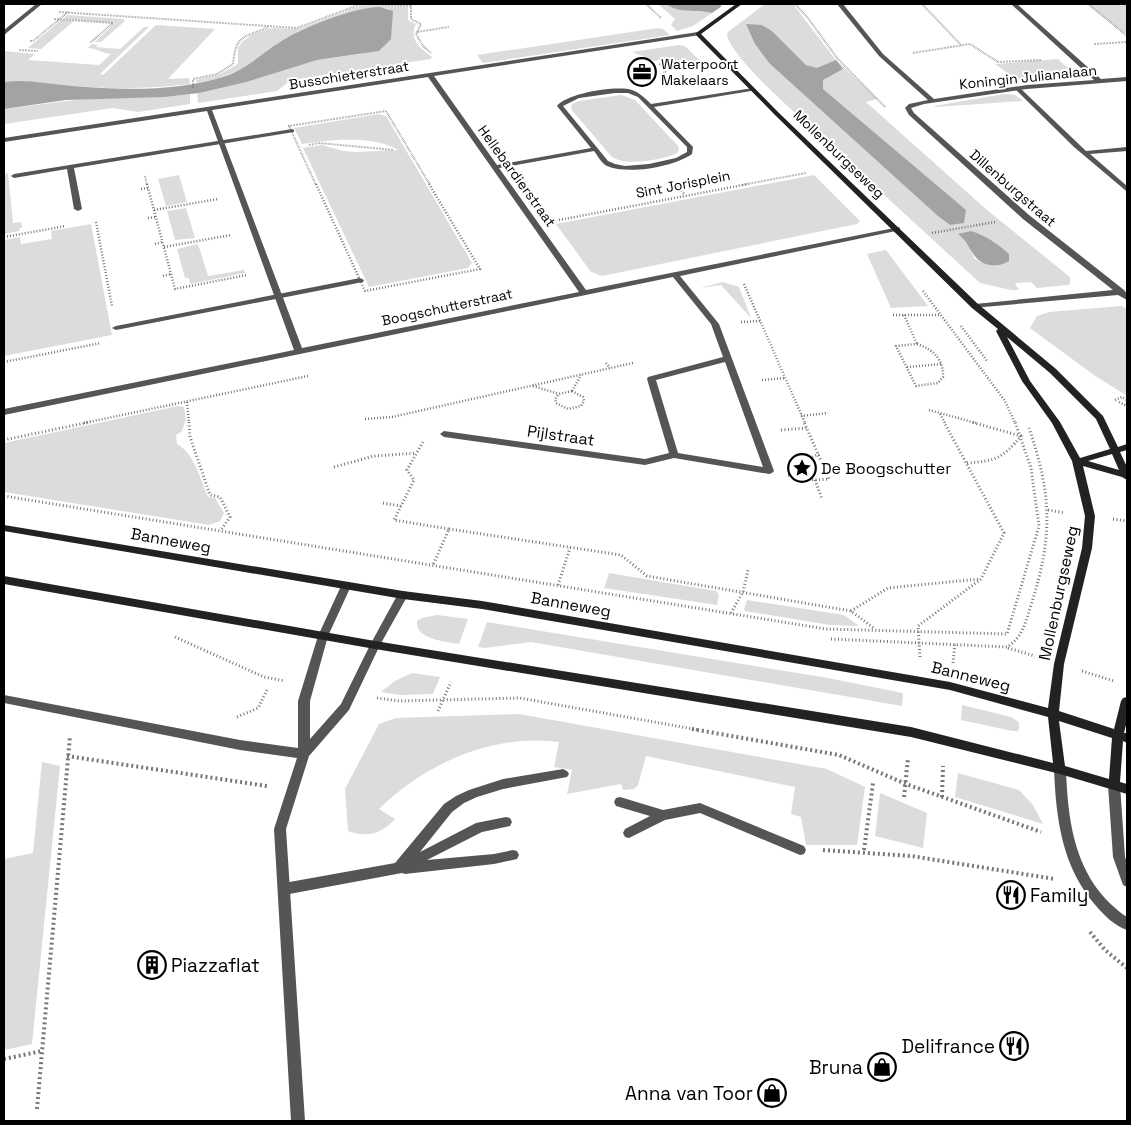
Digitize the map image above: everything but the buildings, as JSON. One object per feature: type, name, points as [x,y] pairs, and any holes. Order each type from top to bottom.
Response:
[{"type":"street","points":[[4,33],[39,4]]},
{"type":"street","points":[[698,34],[739,4]]},
{"type":"street","points":[[840,4],[884,57],[933,101]]},
{"type":"street","points":[[1014,4],[1099,81]]},
{"type":"street","name":"Busschieterstraat","points":[[4,140],[698,34]]},
{"type":"street","name":"Mollenburgseweg","points":[[698,34],[751,89],[998,328],[1053,371],[1100,418],[1127,476]]},
{"type":"street","name":"Hellebardierstraat","points":[[430,75],[584,293]]},
{"type":"street","name":"Koningin Julianalaan","points":[[933,101],[1017,88],[1127,79]]},
{"type":"street","points":[[1017,88],[1084,153],[1127,189]]},
{"type":"street","points":[[650,106],[751,89]]},
{"type":"street","name":"Sint Jorisplein","points":[[625,91],[638,94],[690,147],[691,152],[678,159],[625,168],[608,163],[595,149],[562,109],[560,106],[562,102],[574,97],[625,91]]},
{"type":"street","points":[[911,114],[908,108],[911,105],[933,101]]},
{"type":"street","points":[[209,109],[298,352]]},
{"type":"street","name":"Dillenburgstraat","points":[[911,114],[1026,217],[1127,298]]},
{"type":"street","points":[[14,176],[292,131]]},
{"type":"street","points":[[495,167],[595,149]]},
{"type":"street","points":[[1084,153],[1127,150]]},
{"type":"street","points":[[70,167],[78,209]]},
{"type":"street","name":"Boogschutterstraat","points":[[4,412],[896,229]]},
{"type":"street","name":"Pijlstraat","points":[[444,434],[646,462],[674,455],[769,471],[715,324],[675,274]]},
{"type":"street","points":[[116,328],[360,280]]},
{"type":"street","points":[[975,306],[1127,291]]},
{"type":"street","name":"Mollenburgseweg","points":[[998,328],[1026,381],[1056,422],[1077,461],[1090,516],[1087,548],[1059,664],[1052,714],[1060,768]]},
{"type":"street","points":[[674,455],[651,380],[727,359]]},
{"type":"street","points":[[1077,461],[1127,447]]},
{"type":"street","points":[[1077,461],[1127,476]]},
{"type":"street","name":"Banneweg","points":[[4,528],[346,586],[482,605],[934,683],[1052,714],[1122,737]]},
{"type":"street","points":[[4,580],[375,646],[892,728],[1060,768],[1127,789]]},
{"type":"street","points":[[298,1121],[280,829],[304,754],[304,701],[323,636],[346,586]]},
{"type":"street","points":[[304,754],[345,708],[402,595]]},
{"type":"street","points":[[4,699],[240,745],[304,754]]},
{"type":"street","points":[[1127,701],[1114,785],[1119,857],[1127,881]]},
{"type":"street","points":[[1060,768],[1062,812],[1067,840],[1083,877],[1097,898],[1127,924]]},
{"type":"street","points":[[399,868],[448,808],[458,800],[485,789],[562,774]]},
{"type":"street","points":[[620,802],[663,815]]},
{"type":"street","points":[[629,833],[663,815],[700,808],[800,850]]},
{"type":"street","points":[[399,868],[480,827],[506,822]]},
{"type":"street","points":[[284,889],[399,868],[494,858],[513,854]]},
{"type":"path","points":[[30,12],[297,28],[361,4]]},
{"type":"path","points":[[367,4],[411,5],[411,19],[421,24],[416,32]]},
{"type":"path","points":[[796,4],[849,72],[887,109],[911,114]]},
{"type":"path","points":[[922,4],[962,45]]},
{"type":"path","points":[[1088,4],[1127,35]]},
{"type":"path","points":[[52,19],[113,23],[90,44]]},
{"type":"path","points":[[193,80],[193,78],[217,74],[233,64],[235,46],[240,39],[271,26]]},
{"type":"path","points":[[416,32],[449,27]]},
{"type":"path","points":[[416,32],[423,46],[436,56]]},
{"type":"path","points":[[884,57],[970,44],[998,62],[1074,58]]},
{"type":"path","points":[[660,64],[659,66],[666,72],[663,73]]},
{"type":"path","points":[[386,111],[480,269],[365,291],[292,131],[289,126],[386,111]]},
{"type":"path","points":[[299,146],[319,143],[394,150]]},
{"type":"path","name":"Sint Jorisplein","points":[[536,224],[834,168]]},
{"type":"path","points":[[145,176],[175,289],[251,274],[260,300]]},
{"type":"path","points":[[141,189],[148,188]]},
{"type":"path","points":[[154,210],[241,195]]},
{"type":"path","points":[[4,362],[118,340],[94,210],[78,209]]},
{"type":"path","points":[[148,218],[156,217]]},
{"type":"path","points":[[87,223],[96,221]]},
{"type":"path","points":[[951,230],[977,225]]},
{"type":"path","points":[[4,237],[69,226]]},
{"type":"path","points":[[164,247],[254,231]]},
{"type":"path","points":[[155,244],[163,242]]},
{"type":"path","points":[[163,276],[171,274]]},
{"type":"path","points":[[741,276],[829,479],[815,480],[783,474],[787,469],[818,454]]},
{"type":"path","points":[[4,496],[826,628],[1006,634],[1010,627],[1039,526],[1031,468],[1021,436],[1005,402],[917,284]]},
{"type":"path","points":[[893,316],[940,315]]},
{"type":"path","points":[[904,316],[917,344]]},
{"type":"path","points":[[917,344],[930,348],[942,364],[943,377],[934,385],[916,386],[896,346],[917,344]]},
{"type":"path","points":[[606,363],[610,368]]},
{"type":"path","points":[[365,419],[392,417],[636,363]]},
{"type":"path","points":[[907,367],[942,364]]},
{"type":"path","points":[[572,391],[581,375]]},
{"type":"path","points":[[4,440],[308,376]]},
{"type":"path","points":[[532,386],[559,394],[572,391],[583,397],[584,401],[581,406],[575,408],[560,407],[555,399],[559,394]]},
{"type":"path","points":[[186,402],[190,437],[210,495],[220,497],[230,516],[220,530]]},
{"type":"path","points":[[928,410],[1021,436]]},
{"type":"path","points":[[801,416],[828,413]]},
{"type":"path","points":[[920,642],[918,626],[981,579],[1004,533],[940,414]]},
{"type":"path","name":"Mollenburgseweg","points":[[955,643],[1007,648],[1018,640],[1022,630],[1044,558],[1048,510],[1038,454],[1027,424]]},
{"type":"path","points":[[444,434],[433,435],[425,439],[416,453],[407,470],[414,480],[394,520],[621,555],[647,576],[851,611],[876,630]]},
{"type":"path","points":[[967,463],[995,462],[1005,456],[1021,436]]},
{"type":"path","points":[[334,466],[354,459],[381,454],[416,453]]},
{"type":"path","points":[[815,480],[822,499]]},
{"type":"path","points":[[383,503],[401,506]]},
{"type":"path","points":[[433,565],[449,529]]},
{"type":"path","points":[[558,585],[570,547]]},
{"type":"path","points":[[731,613],[743,592],[748,570]]},
{"type":"path","points":[[851,611],[888,588],[981,579]]},
{"type":"path","points":[[173,636],[264,677],[309,685]]},
{"type":"path","points":[[1059,664],[1119,682]]},
{"type":"path","points":[[237,716],[240,717],[258,708],[267,690]]},
{"type":"path","points":[[351,694],[399,701],[520,698],[839,755],[906,784],[1067,840]]},
{"type":"path","points":[[37,1109],[71,712]]},
{"type":"path","points":[[67,756],[292,790]]},
{"type":"path","points":[[864,850],[873,784]]},
{"type":"path","points":[[800,850],[864,850],[928,857],[1060,879],[1083,877]]},
{"type":"path","points":[[4,1059],[42,1051]]},
{"type":"shaded area","points":[[658,4],[666,4],[682,10],[712,13],[693,26],[677,31],[671,25],[675,19]]},
{"type":"shaded area","points":[[666,4],[718,4],[722,6],[712,13],[676,9]]},
{"type":"shaded area","points":[[765,4],[793,4],[835,59],[877,99],[866,102],[987,210],[1070,277],[1070,284],[1037,288],[1031,282],[1015,283],[1019,290],[1011,290],[980,283],[845,159],[848,155],[835,149],[758,77],[733,47],[727,35],[728,32]],"holes":[[[762,25],[772,31],[806,65],[817,68],[827,77],[821,83],[823,89],[965,210],[950,225],[769,63],[755,44],[751,33]],[[959,234],[1005,264],[980,262],[974,258],[969,243]]]},
{"type":"shaded area","points":[[1088,4],[1127,4],[1127,33],[1124,33]]},
{"type":"shaded area","points":[[362,5],[408,7],[408,20],[416,24],[414,29],[415,39],[420,47],[432,57],[431,59],[291,80],[277,91],[198,103],[197,93],[317,60],[361,54],[382,48],[389,9],[365,10],[350,13],[303,29],[290,35],[256,61],[241,69],[222,77],[197,83],[196,80],[220,74],[235,66],[238,63],[238,48],[242,42],[253,34],[272,28],[298,29]]},
{"type":"shaded area","points":[[380,7],[393,11],[391,39],[379,51],[317,60],[246,82],[199,93],[165,97],[66,100],[4,109],[4,82],[29,81],[72,86],[130,89],[189,85],[208,81],[241,69],[289,36],[314,25],[357,10]]},
{"type":"shaded area","points":[[67,15],[123,19],[125,21],[101,42],[95,42],[115,23],[63,19]]},
{"type":"shaded area","points":[[61,20],[74,21],[41,49],[28,48]]},
{"type":"shaded area","points":[[746,24],[762,25],[772,31],[806,65],[817,68],[836,60],[843,69],[823,80],[823,89],[966,210],[964,223],[950,225],[938,216],[769,63],[755,44]]},
{"type":"shaded area","points":[[156,25],[215,29],[168,79],[189,78],[190,84],[146,88],[117,88],[22,81],[4,82],[4,51],[35,54],[28,60],[99,65],[111,54],[88,48],[92,44],[98,45],[96,47],[120,49],[144,27],[149,27],[100,74],[103,75]]},
{"type":"shaded area","points":[[658,28],[663,29],[670,35],[483,63],[477,55]]},
{"type":"shaded area","points":[[679,45],[685,46],[704,65],[669,64],[670,60],[664,58],[655,61],[632,52]]},
{"type":"shaded area","points":[[1058,59],[1070,70],[1061,75],[1016,79],[995,64]]},
{"type":"shaded area","points":[[190,94],[190,104],[138,112],[113,108],[4,124],[4,109],[91,98],[165,97]]},
{"type":"shaded area","points":[[1004,94],[1015,95],[1023,101],[934,106]]},
{"type":"shaded area","points":[[621,95],[635,100],[678,146],[679,150],[677,153],[663,158],[634,162],[617,159],[611,156],[571,109],[572,104],[579,101]]},
{"type":"shaded area","points":[[379,114],[386,116],[472,263],[468,268],[369,287],[303,148],[322,145],[343,151],[356,152],[398,150],[388,145],[364,140],[338,140],[302,144],[294,128]]},
{"type":"shaded area","points":[[8,173],[13,223],[21,222],[22,228],[19,228],[20,231],[4,234],[4,174]]},
{"type":"shaded area","points":[[179,175],[187,202],[166,206],[158,179]]},
{"type":"shaded area","points":[[814,175],[860,221],[857,224],[602,276],[591,272],[556,224]]},
{"type":"shaded area","points":[[186,208],[195,238],[175,240],[167,211]]},
{"type":"shaded area","points":[[91,224],[112,335],[4,356],[4,240],[20,237],[21,244],[52,239],[51,231]]},
{"type":"shaded area","points":[[971,231],[986,237],[1009,254],[1009,261],[990,265],[975,257],[963,238],[958,234]]},
{"type":"shaded area","points":[[198,244],[208,276],[244,270],[245,273],[190,284],[189,278],[185,278],[177,249]]},
{"type":"shaded area","points":[[886,250],[928,306],[891,308],[867,254]]},
{"type":"shaded area","points":[[723,282],[739,287],[751,318],[721,285],[700,288]]},
{"type":"shaded area","points":[[1121,306],[1127,309],[1127,396],[1094,375],[1030,328],[1037,316],[1049,312]]},
{"type":"shaded area","points":[[178,406],[184,407],[186,419],[182,431],[176,435],[177,444],[193,460],[208,497],[215,498],[224,513],[220,521],[209,525],[4,492],[4,443]]},
{"type":"shaded area","points":[[609,573],[716,591],[719,595],[717,605],[604,588]]},
{"type":"shaded area","points":[[747,600],[844,615],[859,626],[830,625],[745,611]]},
{"type":"shaded area","points":[[437,615],[468,619],[459,644],[440,641],[426,636],[417,627],[417,621],[422,618]]},
{"type":"shaded area","points":[[487,622],[828,678],[903,693],[902,706],[531,642],[485,648],[478,647]]},
{"type":"shaded area","points":[[412,673],[440,677],[433,694],[400,695],[381,692],[395,681]]},
{"type":"shaded area","points":[[962,705],[1011,717],[1019,722],[1018,731],[961,720]]},
{"type":"shaded area","points":[[519,714],[827,769],[865,787],[857,845],[806,845],[801,817],[791,814],[795,787],[646,756],[638,785],[634,789],[623,790],[621,784],[567,794],[572,770],[554,767],[559,742],[534,740],[485,747],[439,765],[418,778],[379,809],[395,819],[385,828],[367,834],[348,831],[345,789],[379,724],[396,718]]},
{"type":"shaded area","points":[[42,762],[60,766],[32,1044],[4,1050],[4,859],[33,853]]},
{"type":"shaded area","points":[[958,773],[1019,790],[1033,805],[1043,824],[955,797]]},
{"type":"shaded area","points":[[880,793],[927,813],[923,848],[875,836]]},
{"type":"place","name":"Waterpoort Makelaars","points":[[642,72]]},
{"type":"place","name":"De Boogschutter","points":[[802,468]]},
{"type":"place","name":"Family","points":[[1011,895]]},
{"type":"place","name":"Piazzaflat","points":[[152,965]]},
{"type":"place","name":"Delifrance","points":[[1014,1046]]},
{"type":"place","name":"Bruna","points":[[882,1067]]},
{"type":"place","name":"Anna van Toor","points":[[772,1093]]}]
